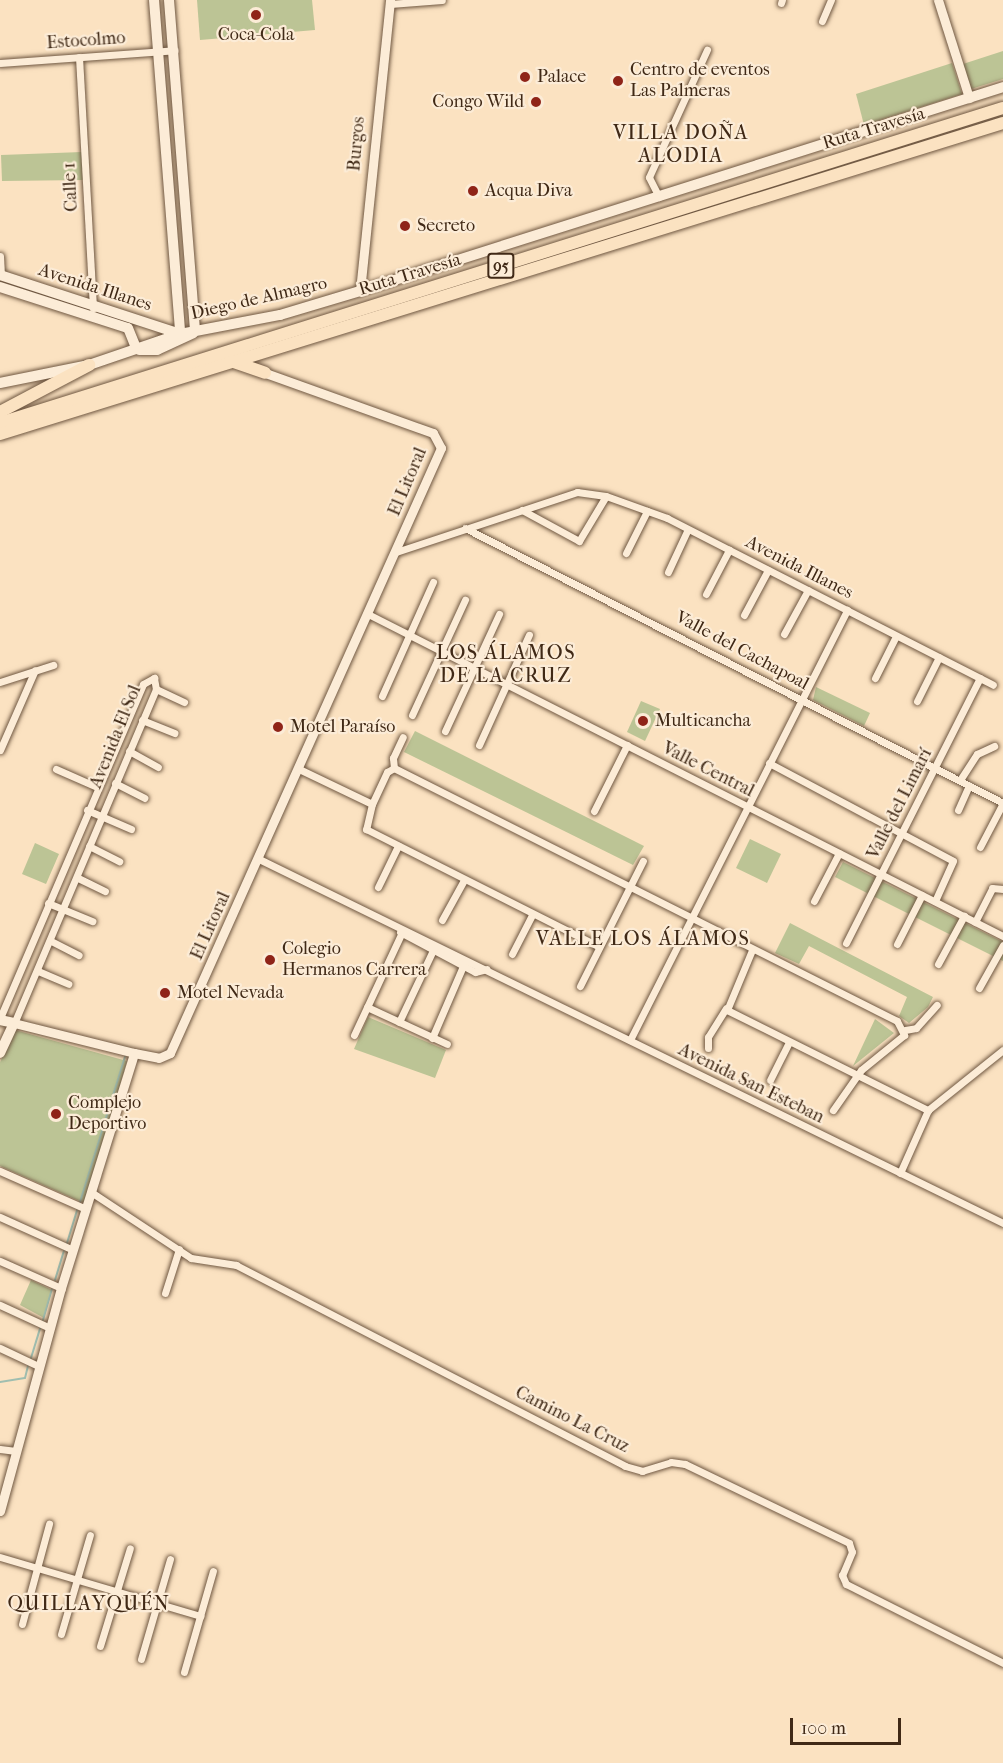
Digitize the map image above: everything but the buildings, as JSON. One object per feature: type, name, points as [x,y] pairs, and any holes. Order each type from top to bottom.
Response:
[{"type":"highway","name":"Ruta Travesía","points":[[0,423],[1003,108]]},
{"type":"highway","name":"Ruta Travesía","points":[[0,434],[1003,123]]},
{"type":"highway","points":[[231,361],[265,373],[264,359],[272,348]]},
{"type":"highway","points":[[0,412],[89,365]]},
{"type":"main road","points":[[154,0],[160,51],[180,334]]},
{"type":"main road","points":[[136,348],[157,350],[184,340],[195,330],[175,50],[169,0]]},
{"type":"main road","name":"Diego de Almagro","points":[[0,383],[89,365],[195,330],[280,315],[1003,87]]},
{"type":"main road","name":"Avenida Illanes","points":[[0,279],[93,310],[180,334]]},
{"type":"main road","name":"Avenida Illanes","points":[[93,310],[128,328],[136,348]]},
{"type":"main road","points":[[0,1019],[14,1023]]},
{"type":"main road","name":"Avenida El Sol","points":[[0,1053],[14,1023]]},
{"type":"street","points":[[390,2],[442,0]]},
{"type":"street","points":[[822,21],[831,0]]},
{"type":"street","points":[[938,0],[969,98]]},
{"type":"street","name":"Burgos","points":[[360,291],[390,2]]},
{"type":"street","name":"Estocolmo","points":[[0,63],[175,50]]},
{"type":"street","points":[[659,197],[650,177],[707,50]]},
{"type":"street","name":"Calle 1","points":[[79,57],[93,310]]},
{"type":"street","points":[[0,256],[0,279]]},
{"type":"street","name":"El Litoral","points":[[134,1053],[159,1058],[170,1053],[259,859],[441,448],[439,438],[265,373]]},
{"type":"street","name":"Avenida Illanes","points":[[522,510],[585,492],[606,496],[647,511],[688,529],[993,686]]},
{"type":"street","points":[[396,552],[522,510],[579,542],[606,496]]},
{"type":"street","points":[[626,553],[647,511]]},
{"type":"street","name":"Valle del Cachapoal","points":[[465,528],[1003,803]]},
{"type":"street","points":[[668,572],[688,529]]},
{"type":"street","points":[[706,594],[729,550]]},
{"type":"street","points":[[744,615],[768,570]]},
{"type":"street","points":[[382,696],[433,582]]},
{"type":"street","points":[[784,634],[808,591]]},
{"type":"street","points":[[412,715],[465,600]]},
{"type":"street","points":[[630,1040],[746,806],[847,610]]},
{"type":"street","points":[[445,731],[499,614]]},
{"type":"street","name":"Valle Central","points":[[368,615],[1003,936]]},
{"type":"street","points":[[479,746],[529,635]]},
{"type":"street","points":[[875,678],[896,636]]},
{"type":"street","points":[[917,701],[939,657]]},
{"type":"street","points":[[0,682],[53,665]]},
{"type":"street","points":[[0,750],[35,670]]},
{"type":"street","name":"Avenida El Sol","points":[[0,1019],[87,810],[143,684],[154,678],[156,689],[115,783],[78,878],[14,1023]]},
{"type":"street","name":"Valle del Limarí","points":[[846,943],[980,678]]},
{"type":"street","points":[[156,689],[184,702]]},
{"type":"street","points":[[142,720],[175,734]]},
{"type":"street","points":[[394,768],[393,758],[403,737]]},
{"type":"street","points":[[594,811],[627,745]]},
{"type":"street","points":[[960,780],[977,754],[994,746]]},
{"type":"street","points":[[129,750],[158,767]]},
{"type":"street","points":[[769,763],[954,862],[935,902]]},
{"type":"street","points":[[56,768],[97,787]]},
{"type":"street","points":[[394,768],[387,772],[372,804],[366,829],[597,946]]},
{"type":"street","points":[[394,768],[897,1021],[905,1030]]},
{"type":"street","points":[[299,769],[372,804]]},
{"type":"street","points":[[115,783],[144,798]]},
{"type":"street","points":[[958,810],[969,785]]},
{"type":"street","points":[[980,847],[1003,803]]},
{"type":"street","points":[[87,810],[131,829]]},
{"type":"street","points":[[89,846],[119,861]]},
{"type":"street","points":[[378,887],[398,846]]},
{"type":"street","points":[[814,901],[839,853]]},
{"type":"street","name":"Avenida San Esteban","points":[[259,859],[393,922],[1003,1222]]},
{"type":"street","points":[[580,986],[597,946],[643,861]]},
{"type":"street","points":[[78,878],[105,891]]},
{"type":"street","points":[[442,920],[464,880]]},
{"type":"street","points":[[975,922],[992,888],[1003,889]]},
{"type":"street","points":[[897,944],[922,895]]},
{"type":"street","points":[[48,903],[92,921]]},
{"type":"street","points":[[512,954],[532,915]]},
{"type":"street","points":[[938,964],[964,916]]},
{"type":"street","name":"Avenida San Esteban","points":[[393,922],[401,934],[463,966],[475,972],[487,969]]},
{"type":"street","points":[[354,1035],[401,934]]},
{"type":"street","points":[[51,941],[79,955]]},
{"type":"street","points":[[979,988],[1003,945]]},
{"type":"street","points":[[399,1022],[433,950]]},
{"type":"street","points":[[708,1048],[708,1037],[726,1008],[752,950]]},
{"type":"street","points":[[432,1038],[463,966]]},
{"type":"street","points":[[38,971],[68,984]]},
{"type":"street","points":[[833,1110],[840,1108],[857,1075],[905,1030],[916,1028],[937,1005]]},
{"type":"street","points":[[367,1007],[447,1044]]},
{"type":"street","points":[[726,1008],[789,1042],[928,1110]]},
{"type":"street","points":[[0,1511],[38,1366],[134,1053],[14,1023]]},
{"type":"street","points":[[770,1080],[789,1042]]},
{"type":"street","points":[[900,1173],[928,1110],[1003,1050]]},
{"type":"street","points":[[0,1171],[86,1209]]},
{"type":"street","name":"Camino La Cruz","points":[[92,1192],[200,1261],[236,1265],[625,1466],[642,1471],[671,1462],[685,1464],[849,1543],[852,1552],[842,1575],[846,1584],[1003,1663]]},
{"type":"street","points":[[0,1217],[73,1250]]},
{"type":"street","points":[[165,1293],[179,1249]]},
{"type":"street","points":[[0,1261],[61,1288]]},
{"type":"street","points":[[0,1305],[50,1328]]},
{"type":"street","points":[[0,1348],[38,1366]]},
{"type":"street","points":[[0,1449],[16,1451]]},
{"type":"street","points":[[22,1624],[49,1524]]},
{"type":"street","points":[[61,1634],[90,1535]]},
{"type":"street","points":[[100,1646],[129,1548]]},
{"type":"street","points":[[0,1557],[200,1616]]},
{"type":"street","points":[[141,1659],[170,1559]]},
{"type":"street","points":[[184,1672],[213,1571]]},
{"type":"green space","name":"Coca-Cola","points":[[197,0],[312,0],[315,30],[200,40]]},
{"type":"green space","points":[[1003,51],[1003,79],[971,89],[963,64]]},
{"type":"green space","points":[[952,63],[962,94],[864,125],[856,94]]},
{"type":"green space","points":[[82,152],[84,180],[2,181],[1,155]]},
{"type":"green space","points":[[816,687],[870,713],[864,726],[813,700]]},
{"type":"green space","name":"Multicancha","points":[[641,701],[660,709],[645,741],[627,732]]},
{"type":"green space","points":[[415,731],[644,846],[633,865],[404,752]]},
{"type":"green space","points":[[750,839],[781,854],[767,883],[736,868]]},
{"type":"green space","points":[[35,843],[59,854],[46,884],[22,874]]},
{"type":"green space","points":[[843,862],[1003,942],[1003,961],[835,877]]},
{"type":"green space","points":[[790,923],[933,997],[928,1007],[909,1023],[899,1016],[907,997],[809,946],[799,964],[775,953]]},
{"type":"green space","points":[[368,1017],[446,1050],[435,1078],[354,1049]]},
{"type":"green space","points":[[875,1019],[894,1033],[853,1066]]},
{"type":"green space","name":"Complejo Deportivo","points":[[15,1030],[127,1061],[86,1204],[0,1166],[0,1062]]},
{"type":"green space","points":[[31,1280],[52,1290],[44,1318],[20,1305]]},
{"type":"waterway","points":[[80,1202],[125,1057]]},
{"type":"waterway","points":[[67,1243],[77,1210]]},
{"type":"waterway","points":[[55,1280],[64,1251]]},
{"type":"waterway","points":[[43,1320],[52,1289]]},
{"type":"waterway","points":[[31,1358],[40,1328]]},
{"type":"waterway","points":[[0,1382],[25,1378],[28,1366]]},
{"type":"place","name":"Coca-Cola","points":[[256,15]]},
{"type":"place","name":"Palace","points":[[525,77]]},
{"type":"place","name":"Centro de eventos Las Palmeras","points":[[618,81]]},
{"type":"place","name":"Congo Wild","points":[[536,102]]},
{"type":"place","name":"Acqua Diva","points":[[473,191]]},
{"type":"place","name":"Secreto","points":[[405,226]]},
{"type":"place","name":"Multicancha","points":[[643,721]]},
{"type":"place","name":"Motel Paraíso","points":[[278,727]]},
{"type":"place","name":"Colegio Hermanos Carrera","points":[[270,960]]},
{"type":"place","name":"Motel Nevada","points":[[165,993]]},
{"type":"place","name":"Complejo Deportivo","points":[[56,1114]]},
{"type":"district","name":"VILLA DOÑA ALODIA","points":[[681,144]]},
{"type":"district","name":"LOS ÁLAMOS DE LA CRUZ","points":[[506,664]]},
{"type":"district","name":"VALLE LOS ÁLAMOS","points":[[643,938]]},
{"type":"district","name":"QUILLAYQUÉN","points":[[89,1603]]}]
